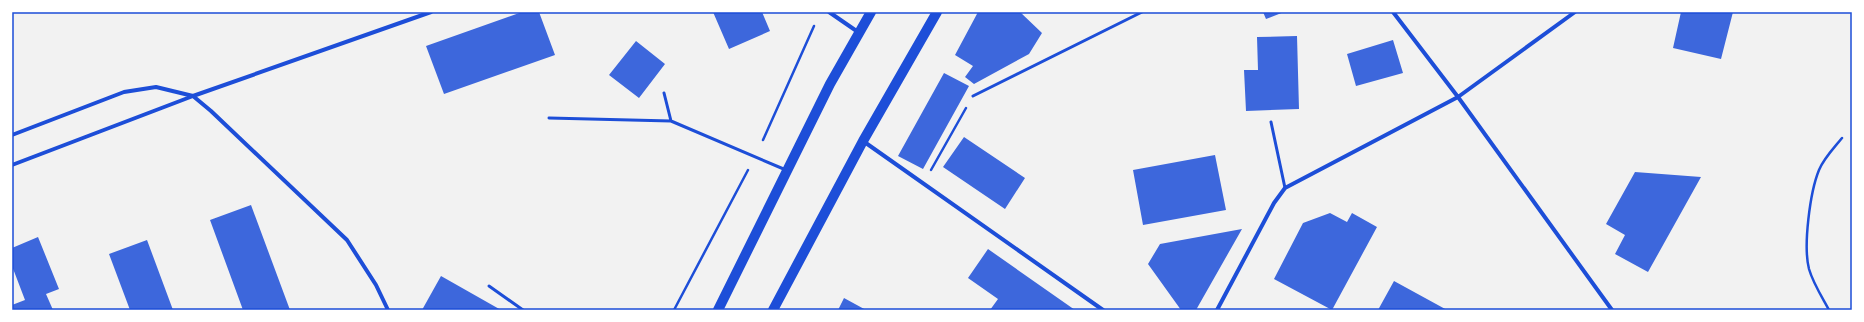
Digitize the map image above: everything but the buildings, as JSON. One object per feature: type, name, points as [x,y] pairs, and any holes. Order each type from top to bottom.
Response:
[{"type":"main road","points":[[718,310],[830,84],[871,12]]},
{"type":"main road","points":[[773,310],[863,141],[937,12]]},
{"type":"street","points":[[12,165],[193,96],[431,12]]},
{"type":"street","points":[[829,12],[859,32]]},
{"type":"street","points":[[1392,12],[1458,97],[1612,310]]},
{"type":"street","points":[[1217,310],[1274,203],[1285,188],[1458,97],[1575,12]]},
{"type":"street","points":[[12,135],[124,92],[156,87],[193,96],[211,111],[347,240],[376,285],[388,310]]},
{"type":"street","points":[[863,141],[1103,310]]},
{"type":"lane","points":[[973,96],[1142,12]]},
{"type":"lane","points":[[664,93],[671,121]]},
{"type":"lane","points":[[549,118],[671,121],[787,170]]},
{"type":"lane","points":[[1272,122],[1285,188]]},
{"type":"lane","points":[[489,286],[523,310]]},
{"type":"path","points":[[763,140],[814,26]]},
{"type":"path","points":[[924,183],[973,96]]},
{"type":"path","points":[[1829,310],[1809,271],[1806,254],[1806,242],[1815,181],[1819,169],[1842,138]]},
{"type":"path","points":[[674,310],[748,170]]}]
